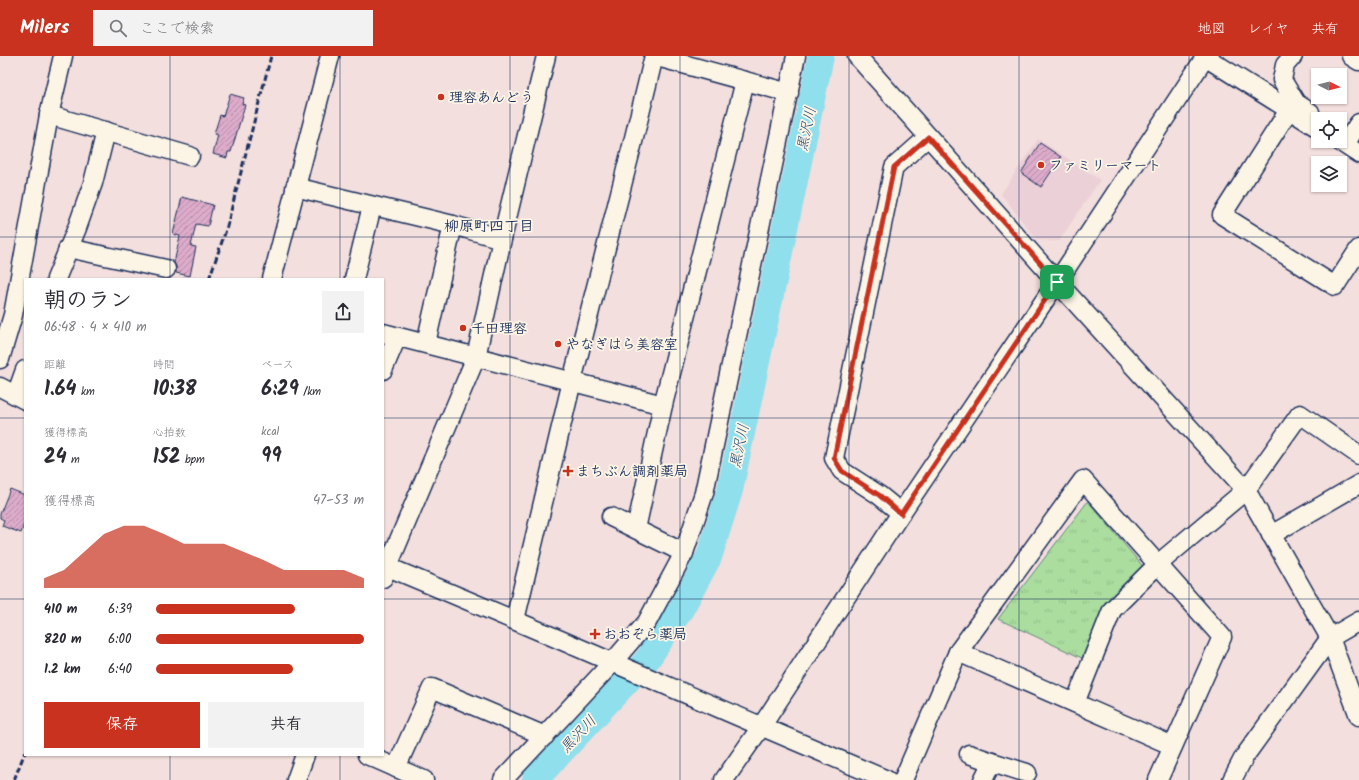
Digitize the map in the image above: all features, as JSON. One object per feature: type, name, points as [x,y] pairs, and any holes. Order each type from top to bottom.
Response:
[{"type":"street","points":[[0,359],[13,315],[49,115],[63,56]]},
{"type":"street","points":[[272,278],[330,56]]},
{"type":"street","points":[[546,56],[502,239],[476,357],[385,570],[515,620],[761,727],[888,780]]},
{"type":"street","points":[[515,620],[572,381],[654,56],[789,93]]},
{"type":"street","points":[[504,780],[616,664],[647,622],[684,553],[704,493],[796,56]]},
{"type":"street","points":[[857,56],[1057,282],[1246,490],[1330,638],[1359,716]]},
{"type":"street","points":[[724,780],[761,727],[1206,56],[1311,124]]},
{"type":"street","points":[[1293,56],[1285,65],[1282,80],[1296,103],[1311,113]]},
{"type":"street","points":[[1351,56],[1359,61]]},
{"type":"street","points":[[636,529],[663,405],[745,81]]},
{"type":"street","points":[[1289,110],[1222,215],[1335,286],[1359,249]]},
{"type":"street","points":[[49,115],[190,156]]},
{"type":"street","points":[[1359,123],[1347,139],[1359,154]]},
{"type":"street","points":[[56,278],[77,228],[93,183],[106,131]]},
{"type":"street","points":[[901,514],[879,495],[842,471],[834,458],[894,167],[928,137]]},
{"type":"street","points":[[295,187],[502,239]]},
{"type":"street","points":[[354,278],[372,206]]},
{"type":"street","points":[[426,343],[453,226]]},
{"type":"street","points":[[68,248],[166,269]]},
{"type":"street","points":[[384,365],[390,335],[663,405]]},
{"type":"street","points":[[14,394],[24,372]]},
{"type":"street","points":[[1075,703],[1112,610],[1158,564],[1246,490],[1300,414],[1359,455]]},
{"type":"street","points":[[903,780],[958,652],[1084,480],[1222,637],[1158,780]]},
{"type":"street","points":[[1271,535],[1359,484]]},
{"type":"street","points":[[611,517],[684,553]]},
{"type":"street","points":[[1232,780],[1244,757],[1330,638],[1359,621]]},
{"type":"street","points":[[958,652],[1173,746]]},
{"type":"street","points":[[396,768],[432,688],[545,736]]},
{"type":"street","points":[[969,754],[1027,773]]},
{"type":"street","points":[[296,780],[305,756]]},
{"type":"street","points":[[369,756],[424,780]]},
{"type":"street","points":[[983,780],[992,762]]},
{"type":"shaded area","points":[[1038,139],[1100,180],[1059,241],[1037,240],[1001,194]]},
{"type":"green space","points":[[1088,501],[1145,569],[1084,659],[998,619]]},
{"type":"building","points":[[230,94],[244,98],[242,104],[245,105],[231,152],[228,152],[227,158],[213,154],[218,135],[214,134],[220,115],[223,116]]},
{"type":"building","name":"ファミリーマート","points":[[1040,143],[1061,157],[1041,187],[1021,173]]},
{"type":"building","points":[[182,197],[213,205],[208,226],[196,224],[191,246],[196,247],[190,276],[176,273],[176,266],[174,263],[180,236],[173,234]]},
{"type":"building","points":[[10,489],[24,495],[24,525],[21,533],[2,526],[4,520],[0,518],[0,514]]},
{"type":"waterway","name":"黒沢川","points":[[535,780],[647,660],[680,611],[709,557],[730,490],[821,56]]},
{"type":"railway","points":[[209,278],[226,230],[271,56]]},
{"type":"railway","points":[[14,780],[24,755]]},
{"type":"place","name":"理容あんどう","points":[[441,97]]},
{"type":"place","name":"ファミリーマート","points":[[1041,165]]},
{"type":"place","name":"千田理容","points":[[463,328]]},
{"type":"place","name":"やなぎはら美容室","points":[[558,344]]},
{"type":"place","name":"まちぶん調剤薬局","points":[[568,471]]},
{"type":"place","name":"おおぞら薬局","points":[[595,634]]},
{"type":"district","name":"柳原町四丁目","points":[[489,226]]},
{"type":"route","points":[[928,137],[1057,282],[901,514],[879,495],[842,471],[834,458],[894,167],[928,137]]}]
